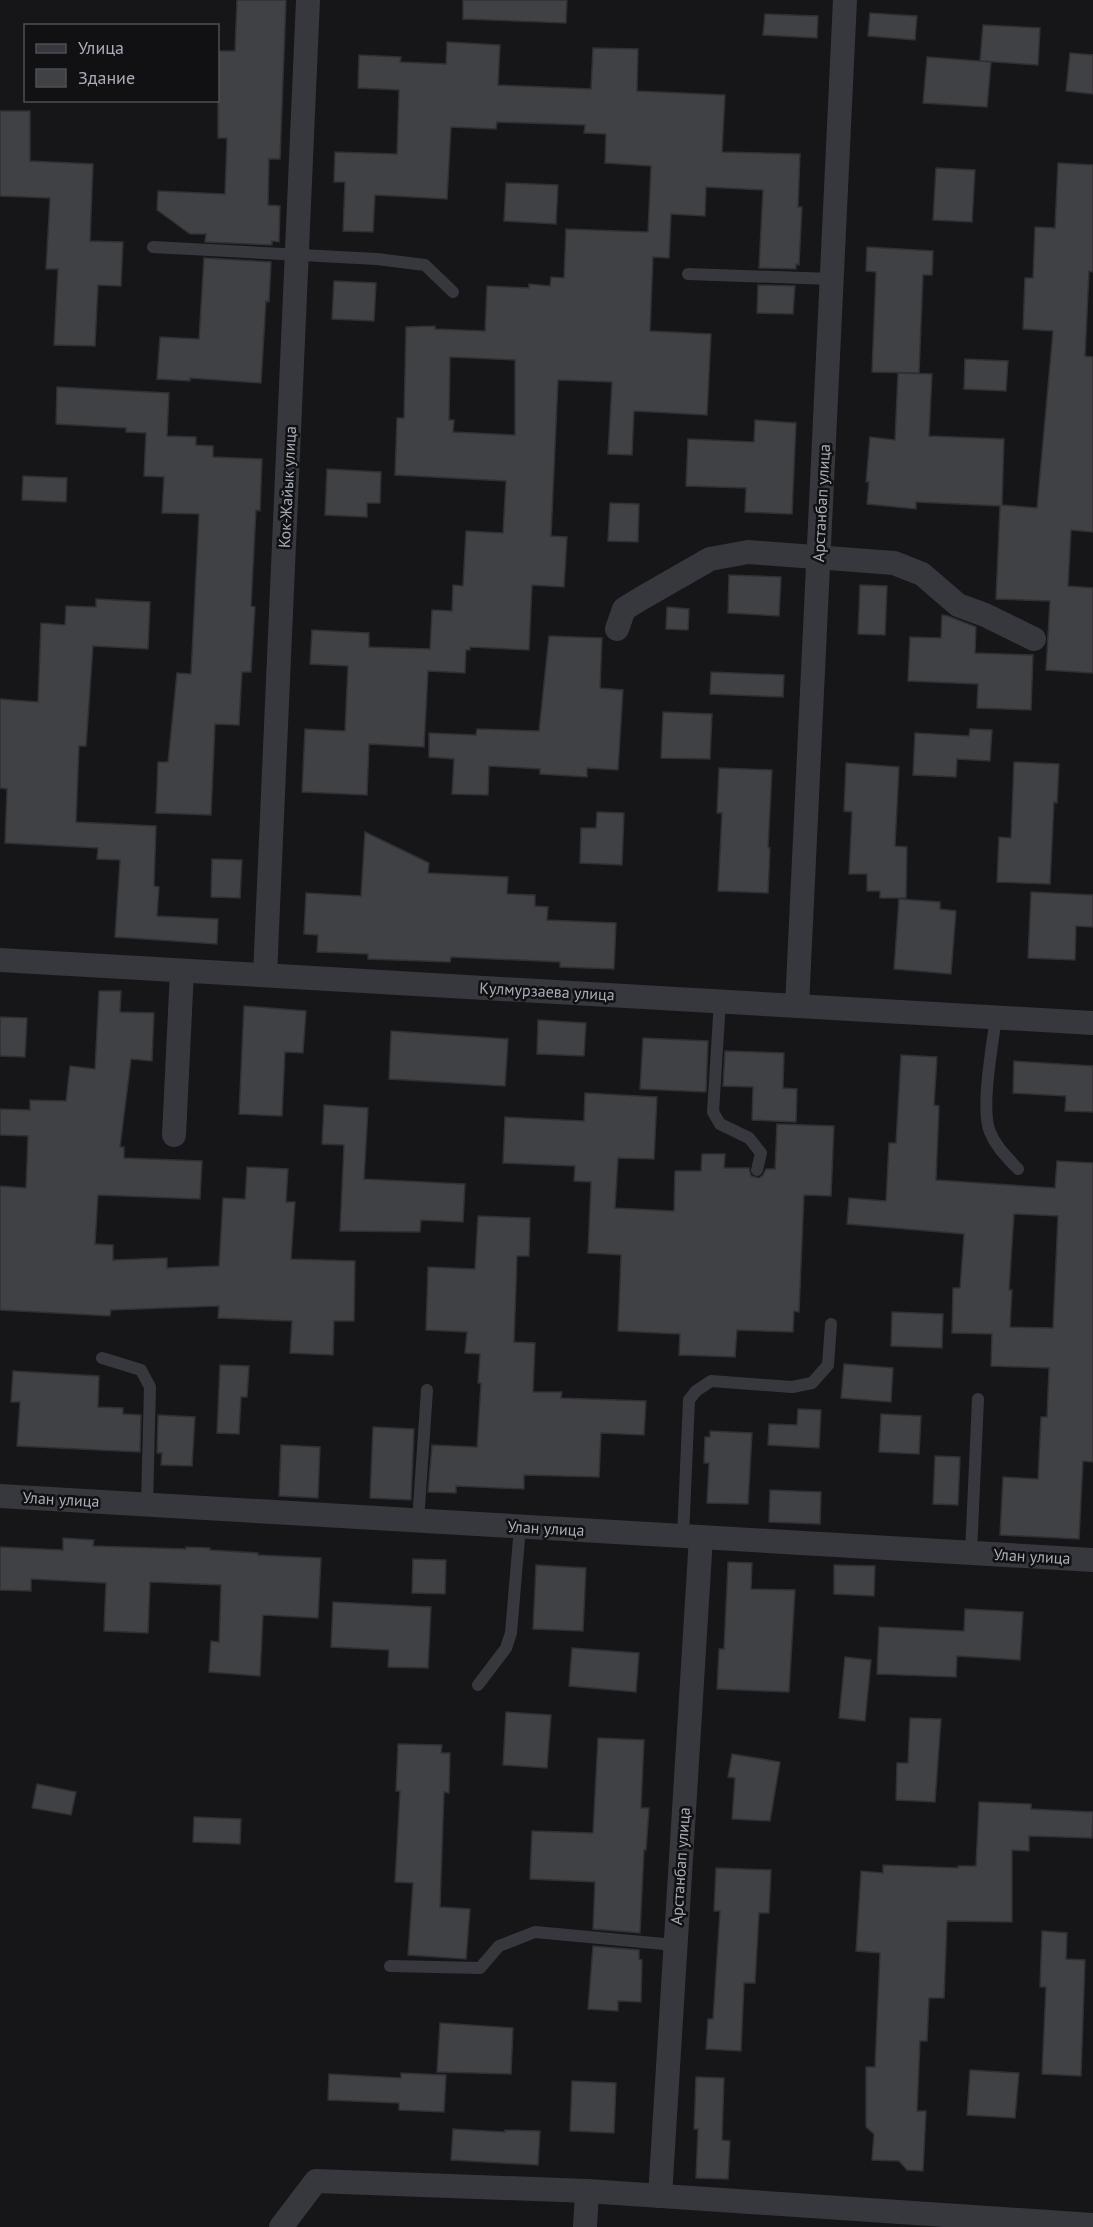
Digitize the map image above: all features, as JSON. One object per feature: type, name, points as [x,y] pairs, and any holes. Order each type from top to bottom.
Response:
[{"type":"street","name":"Кок-Жайык улица","points":[[265,975],[308,0]]},
{"type":"street","name":"Арстанбап улица","points":[[797,1006],[845,0]]},
{"type":"street","points":[[617,629],[624,609],[710,559],[748,552],[894,563],[922,574],[958,605],[985,615],[1034,639]]},
{"type":"street","name":"Кулмурзаева улица","points":[[0,960],[1093,1023]]},
{"type":"street","points":[[174,1135],[182,970]]},
{"type":"street","name":"Улан улица","points":[[0,1496],[1093,1560]]},
{"type":"street","name":"Арстанбап улица","points":[[660,2196],[675,1945],[692,1537]]},
{"type":"street","points":[[281,2227],[316,2181],[587,2191],[1093,2225]]},
{"type":"street","points":[[585,2227],[587,2191]]},
{"type":"lane","points":[[153,247],[377,259],[424,265],[453,292]]},
{"type":"lane","points":[[688,274],[832,279]]},
{"type":"lane","points":[[720,1001],[713,1112],[720,1124],[749,1138],[761,1153],[757,1170]]},
{"type":"lane","points":[[996,1017],[986,1102],[988,1129],[998,1147],[1018,1169]]},
{"type":"lane","points":[[692,1537],[689,1400],[696,1391],[711,1381],[792,1387],[812,1383],[828,1365],[831,1324]]},
{"type":"lane","points":[[102,1358],[141,1370],[150,1387],[147,1504]]},
{"type":"lane","points":[[418,1521],[427,1390]]},
{"type":"lane","points":[[972,1553],[978,1399]]},
{"type":"lane","points":[[478,1685],[506,1648],[511,1633],[520,1527]]},
{"type":"lane","points":[[390,1966],[480,1968],[499,1946],[536,1932],[675,1945]]},
{"type":"building","points":[[237,0],[286,0],[280,159],[269,159],[268,205],[280,206],[279,242],[272,241],[272,245],[205,242],[206,234],[190,234],[157,210],[158,191],[225,194],[227,138],[218,138],[219,51],[235,51]]},
{"type":"building","points":[[463,0],[567,0],[566,23],[463,19]]},
{"type":"building","points":[[870,13],[917,16],[915,40],[868,36]]},
{"type":"building","points":[[765,14],[818,16],[817,38],[763,35]]},
{"type":"building","points":[[983,25],[1040,28],[1038,65],[980,61]]},
{"type":"building","points":[[447,42],[500,45],[498,85],[591,89],[593,48],[638,49],[637,91],[725,95],[722,152],[800,154],[798,207],[802,207],[799,265],[796,264],[796,269],[759,268],[763,190],[706,187],[705,216],[671,214],[669,258],[653,257],[650,331],[711,334],[707,415],[634,411],[632,455],[608,454],[612,382],[558,380],[551,536],[567,537],[564,587],[532,585],[529,650],[470,647],[470,650],[466,650],[465,673],[428,671],[424,747],[369,744],[367,795],[302,792],[305,729],[345,731],[348,666],[310,664],[312,630],[369,633],[369,647],[430,649],[432,610],[452,611],[453,585],[463,586],[466,531],[503,533],[506,481],[395,475],[397,418],[404,418],[406,327],[435,326],[435,329],[485,331],[487,286],[529,288],[529,284],[550,286],[551,277],[564,278],[566,229],[648,232],[651,166],[605,163],[606,134],[584,133],[585,125],[497,122],[496,129],[451,127],[447,199],[375,195],[373,232],[343,231],[345,182],[334,182],[335,152],[397,154],[399,90],[358,88],[359,55],[401,57],[400,62],[446,64]],"holes":[[[450,357],[515,360],[515,435],[453,432],[454,420],[449,420]]]},
{"type":"building","points":[[1070,53],[1093,55],[1093,94],[1066,91]]},
{"type":"building","points":[[927,57],[991,62],[987,107],[923,103]]},
{"type":"building","points":[[0,111],[30,111],[30,161],[93,164],[90,241],[123,242],[121,286],[98,285],[95,346],[54,345],[58,269],[46,269],[50,198],[0,196]]},
{"type":"building","points":[[1058,163],[1093,165],[1093,272],[1089,271],[1085,356],[1093,357],[1093,532],[1071,530],[1068,586],[1093,588],[1093,673],[1046,670],[1050,601],[996,599],[1000,506],[916,502],[916,509],[867,504],[869,482],[866,482],[870,437],[895,440],[898,373],[932,374],[929,436],[1004,439],[1002,505],[1037,508],[1053,331],[1023,329],[1025,278],[1033,278],[1035,227],[1055,228]]},
{"type":"building","points":[[936,168],[975,170],[972,222],[933,220]]},
{"type":"building","points":[[506,183],[558,185],[556,224],[504,221]]},
{"type":"building","points":[[867,247],[933,251],[932,275],[923,275],[919,373],[872,372],[876,272],[866,271]]},
{"type":"building","points":[[204,258],[271,262],[261,383],[190,378],[190,381],[157,379],[160,337],[199,339]]},
{"type":"building","points":[[334,281],[376,283],[374,321],[332,319]]},
{"type":"building","points":[[758,285],[795,286],[793,314],[757,313]]},
{"type":"building","points":[[965,359],[1008,361],[1006,391],[964,389]]},
{"type":"building","points":[[57,387],[169,393],[167,436],[196,437],[196,445],[213,446],[213,457],[262,459],[260,511],[256,510],[251,606],[255,607],[251,672],[242,672],[239,725],[215,724],[211,815],[156,813],[158,762],[168,762],[177,673],[191,674],[199,514],[162,513],[164,477],[144,476],[146,433],[126,432],[126,428],[56,424]]},
{"type":"building","points":[[755,420],[796,423],[792,514],[745,512],[746,488],[686,486],[688,439],[754,442]]},
{"type":"building","points":[[327,469],[381,472],[380,503],[367,503],[367,517],[325,515]]},
{"type":"building","points":[[23,476],[67,478],[66,502],[22,500]]},
{"type":"building","points":[[610,503],[639,504],[638,542],[608,541]]},
{"type":"building","points":[[729,575],[781,577],[779,616],[728,613]]},
{"type":"building","points":[[860,585],[887,586],[885,635],[858,634]]},
{"type":"building","points":[[96,599],[150,602],[148,649],[93,646],[86,746],[79,746],[76,822],[156,826],[154,886],[159,887],[157,916],[218,919],[217,944],[115,937],[120,860],[97,859],[98,848],[5,843],[7,789],[0,788],[0,699],[38,702],[41,623],[65,625],[66,606],[96,607]]},
{"type":"building","points":[[667,607],[689,609],[688,630],[666,629]]},
{"type":"building","points":[[942,615],[976,627],[975,653],[1033,655],[1031,710],[977,708],[978,684],[908,681],[910,637],[941,638]]},
{"type":"building","points":[[549,636],[602,638],[600,688],[623,690],[618,770],[587,768],[587,777],[540,774],[540,769],[489,766],[488,795],[452,794],[454,759],[429,757],[429,733],[476,735],[477,729],[539,731]]},
{"type":"building","points":[[711,672],[784,675],[783,697],[710,694]]},
{"type":"building","points":[[663,712],[712,714],[710,759],[661,758]]},
{"type":"building","points":[[970,729],[992,730],[990,761],[957,759],[956,777],[913,775],[915,733],[969,736]]},
{"type":"building","points":[[1014,762],[1059,764],[1057,803],[1054,802],[1050,884],[997,882],[999,837],[1011,838]]},
{"type":"building","points":[[846,763],[899,767],[895,846],[907,847],[906,898],[880,898],[880,891],[867,891],[867,874],[849,874],[852,812],[844,811]]},
{"type":"building","points":[[719,768],[772,770],[768,893],[718,891],[722,813],[717,813]]},
{"type":"building","points":[[597,812],[624,813],[622,865],[580,863],[581,828],[596,828]]},
{"type":"building","points":[[365,832],[429,863],[428,873],[508,877],[507,894],[535,895],[535,906],[548,907],[547,920],[616,923],[614,969],[560,967],[560,962],[451,957],[450,962],[368,959],[368,954],[317,952],[318,935],[304,934],[306,893],[361,896]]},
{"type":"building","points":[[212,859],[242,860],[240,898],[211,897]]},
{"type":"building","points":[[1031,892],[1093,895],[1093,927],[1076,926],[1075,960],[1028,958]]},
{"type":"building","points":[[899,899],[940,902],[940,909],[956,911],[951,974],[894,969]]},
{"type":"building","points":[[99,991],[121,991],[120,1012],[154,1013],[152,1061],[131,1059],[120,1147],[124,1147],[124,1158],[202,1161],[200,1199],[98,1195],[95,1244],[113,1245],[113,1260],[167,1258],[167,1268],[219,1266],[223,1198],[245,1199],[247,1167],[288,1169],[286,1202],[295,1202],[291,1259],[355,1261],[354,1321],[334,1321],[333,1355],[290,1353],[292,1321],[218,1318],[219,1306],[111,1310],[110,1316],[0,1310],[0,1186],[26,1188],[28,1136],[0,1135],[0,1109],[30,1110],[30,1100],[66,1101],[70,1066],[95,1069]]},
{"type":"building","points":[[244,1006],[306,1011],[303,1053],[285,1052],[282,1116],[239,1114]]},
{"type":"building","points":[[0,1017],[27,1018],[25,1057],[0,1056]]},
{"type":"building","points":[[538,1020],[586,1023],[584,1056],[537,1054]]},
{"type":"building","points":[[391,1031],[508,1039],[505,1086],[389,1079]]},
{"type":"building","points":[[643,1038],[708,1041],[706,1092],[640,1089]]},
{"type":"building","points":[[725,1051],[784,1053],[783,1088],[797,1089],[796,1122],[752,1120],[753,1087],[723,1086]]},
{"type":"building","points":[[901,1055],[937,1057],[934,1105],[939,1106],[936,1180],[1055,1188],[1057,1161],[1093,1163],[1093,1462],[1083,1461],[1079,1539],[1000,1535],[1003,1477],[1038,1479],[1041,1417],[1047,1417],[1049,1368],[991,1366],[992,1334],[952,1333],[953,1288],[960,1288],[964,1234],[847,1224],[849,1198],[886,1201],[889,1143],[896,1143]],"holes":[[[1014,1214],[1058,1216],[1053,1328],[1010,1327],[1012,1290],[1009,1290]]]},
{"type":"building","points":[[1014,1061],[1093,1066],[1093,1112],[1065,1111],[1066,1096],[1013,1093]]},
{"type":"building","points":[[585,1093],[657,1097],[654,1159],[618,1158],[615,1208],[674,1211],[675,1171],[701,1171],[702,1154],[725,1154],[724,1168],[749,1168],[751,1176],[759,1178],[766,1169],[775,1169],[777,1124],[834,1126],[831,1196],[804,1195],[799,1312],[794,1311],[793,1332],[737,1330],[735,1357],[679,1355],[680,1334],[618,1331],[621,1255],[588,1253],[591,1182],[574,1181],[575,1166],[503,1163],[505,1117],[584,1121]]},
{"type":"building","points":[[324,1105],[368,1108],[364,1179],[465,1184],[463,1222],[421,1220],[420,1232],[340,1231],[344,1145],[322,1144]]},
{"type":"building","points":[[478,1216],[530,1218],[529,1256],[517,1256],[514,1342],[535,1343],[533,1392],[562,1392],[561,1398],[646,1401],[644,1435],[601,1433],[599,1477],[524,1475],[524,1489],[456,1486],[456,1493],[428,1492],[432,1445],[477,1447],[481,1383],[478,1383],[480,1354],[465,1353],[467,1332],[426,1330],[428,1267],[475,1269]]},
{"type":"building","points":[[892,1312],[943,1314],[942,1348],[891,1346]]},
{"type":"building","points":[[844,1364],[893,1368],[891,1402],[841,1398]]},
{"type":"building","points":[[220,1365],[249,1366],[247,1397],[241,1397],[239,1434],[217,1433]]},
{"type":"building","points":[[13,1371],[99,1376],[98,1407],[123,1408],[123,1414],[141,1415],[140,1452],[17,1446],[20,1402],[11,1402]]},
{"type":"building","points":[[798,1409],[821,1410],[819,1448],[768,1445],[769,1424],[797,1425]]},
{"type":"building","points":[[881,1414],[921,1416],[919,1454],[879,1452]]},
{"type":"building","points":[[158,1415],[195,1417],[192,1466],[161,1465],[162,1453],[157,1453]]},
{"type":"building","points":[[373,1427],[414,1429],[411,1500],[370,1498]]},
{"type":"building","points":[[710,1431],[752,1433],[748,1504],[707,1503],[709,1463],[704,1463],[705,1437],[710,1437]]},
{"type":"building","points":[[281,1445],[320,1447],[318,1498],[279,1496]]},
{"type":"building","points":[[935,1456],[960,1457],[958,1505],[933,1504]]},
{"type":"building","points":[[770,1490],[821,1492],[820,1524],[769,1522]]},
{"type":"building","points":[[63,1538],[94,1540],[93,1546],[210,1548],[210,1550],[258,1553],[258,1555],[321,1558],[318,1618],[263,1615],[260,1676],[209,1672],[211,1641],[219,1642],[221,1585],[150,1582],[148,1633],[104,1631],[106,1583],[31,1579],[31,1591],[0,1590],[0,1547],[63,1550]]},
{"type":"building","points":[[413,1559],[446,1560],[445,1594],[412,1593]]},
{"type":"building","points":[[728,1562],[752,1563],[751,1589],[795,1590],[789,1692],[717,1689],[719,1649],[724,1649]]},
{"type":"building","points":[[536,1565],[586,1568],[583,1631],[533,1629]]},
{"type":"building","points":[[834,1565],[875,1566],[874,1596],[834,1594]]},
{"type":"building","points":[[333,1602],[431,1607],[428,1668],[388,1667],[389,1650],[331,1647]]},
{"type":"building","points":[[965,1609],[1023,1612],[1020,1660],[957,1656],[956,1677],[877,1674],[879,1627],[964,1631]]},
{"type":"building","points":[[572,1648],[639,1653],[636,1692],[569,1686]]},
{"type":"building","points":[[845,1657],[871,1660],[865,1721],[839,1718]]},
{"type":"building","points":[[506,1712],[551,1715],[547,1768],[503,1765]]},
{"type":"building","points":[[910,1718],[941,1719],[935,1802],[896,1800],[897,1763],[908,1763]]},
{"type":"building","points":[[598,1738],[644,1740],[641,1808],[649,1808],[646,1850],[644,1850],[640,1933],[593,1929],[595,1882],[530,1879],[532,1831],[593,1833]]},
{"type":"building","points":[[398,1744],[442,1745],[441,1753],[450,1753],[449,1793],[444,1792],[440,1907],[470,1909],[466,1959],[408,1955],[413,1883],[395,1882],[400,1791],[396,1791]]},
{"type":"building","points":[[732,1754],[780,1762],[770,1821],[732,1819],[735,1778],[728,1777]]},
{"type":"building","points":[[37,1784],[76,1792],[71,1815],[32,1808]]},
{"type":"building","points":[[979,1802],[1031,1804],[1031,1809],[1093,1812],[1092,1838],[1029,1836],[1029,1851],[1012,1850],[1012,1922],[947,1921],[944,1998],[929,1998],[927,2041],[920,2041],[917,2111],[926,2111],[923,2171],[907,2170],[899,2161],[872,2160],[874,2134],[866,2127],[866,2067],[875,2067],[880,1953],[856,1951],[861,1871],[883,1873],[883,1865],[958,1868],[958,1866],[976,1866]]},
{"type":"building","points":[[194,1817],[241,1819],[240,1844],[193,1842]]},
{"type":"building","points":[[716,1868],[771,1870],[769,1913],[759,1913],[755,1983],[744,1983],[741,2051],[706,2049],[708,2019],[713,2019],[720,1911],[714,1911]]},
{"type":"building","points":[[1042,1931],[1067,1933],[1066,1959],[1085,1960],[1081,2076],[1042,2074],[1046,1987],[1040,1987]]},
{"type":"building","points":[[593,1946],[639,1950],[639,1959],[642,1960],[641,2002],[618,2001],[618,2011],[588,2009]]},
{"type":"building","points":[[440,2023],[513,2028],[511,2074],[437,2072]]},
{"type":"building","points":[[970,2070],[1019,2073],[1015,2118],[967,2115]]},
{"type":"building","points":[[401,2073],[446,2075],[444,2112],[399,2110],[399,2103],[328,2100],[329,2074],[401,2078]]},
{"type":"building","points":[[696,2077],[724,2078],[722,2140],[730,2141],[728,2179],[696,2178],[698,2129],[694,2129]]},
{"type":"building","points":[[572,2081],[616,2083],[614,2133],[570,2131]]},
{"type":"building","points":[[453,2129],[505,2132],[505,2130],[540,2131],[538,2165],[451,2160]]}]
